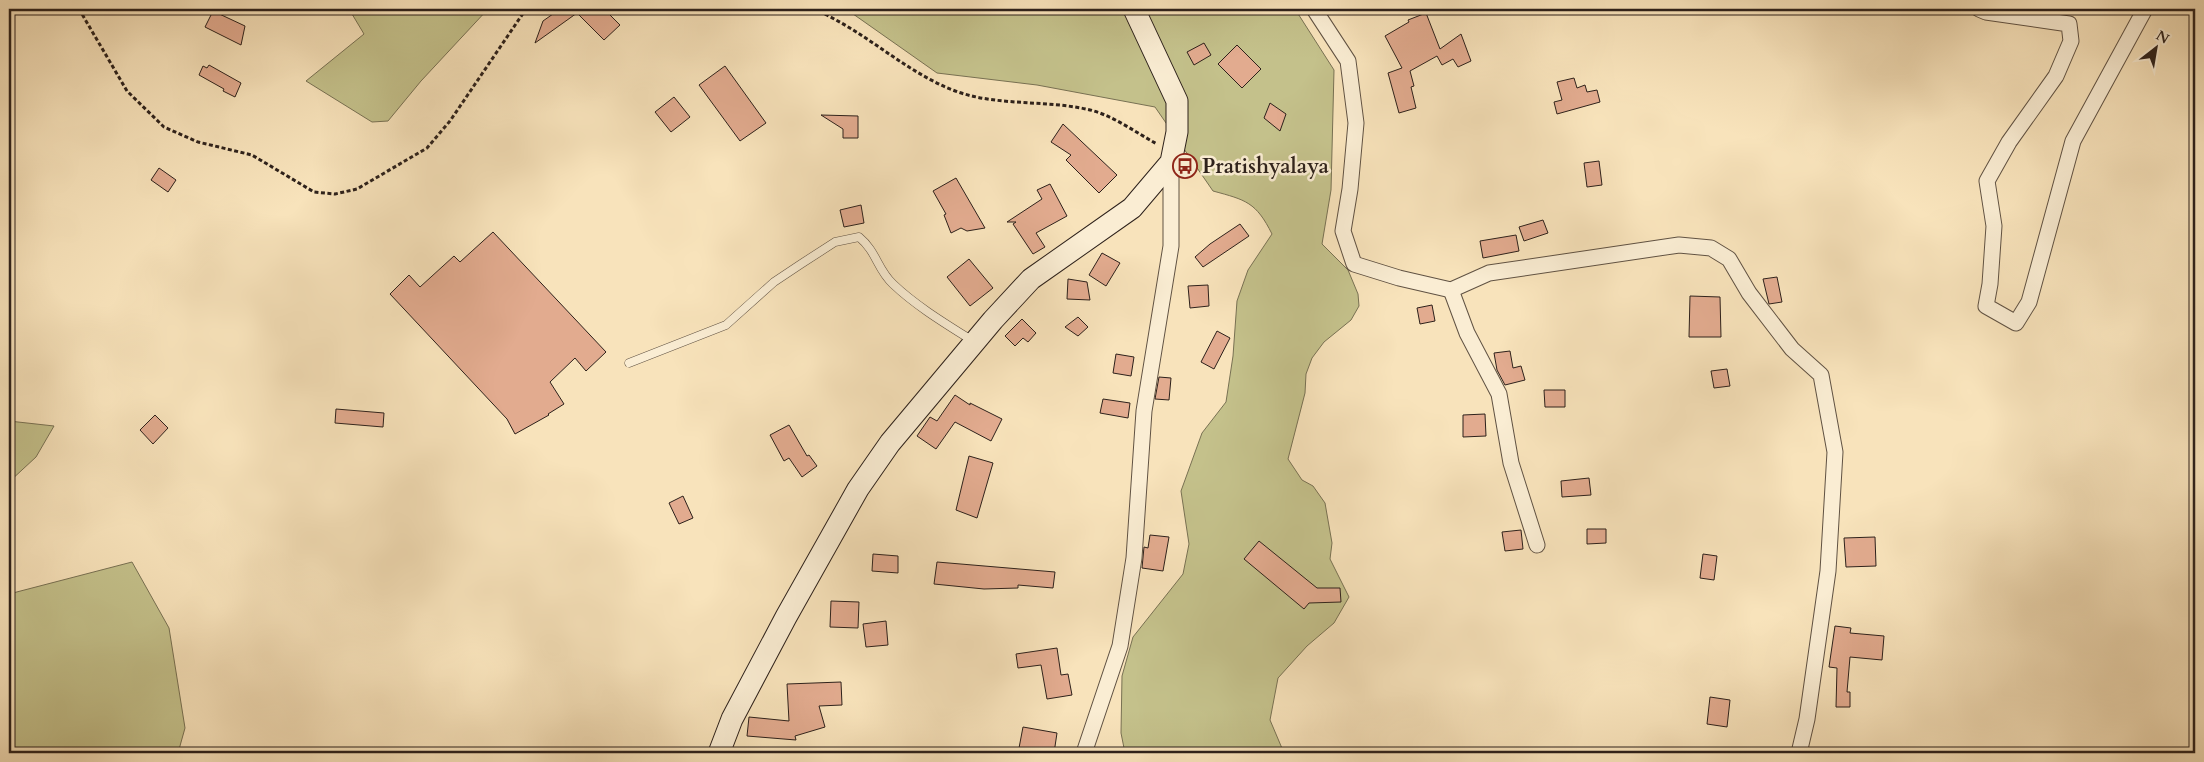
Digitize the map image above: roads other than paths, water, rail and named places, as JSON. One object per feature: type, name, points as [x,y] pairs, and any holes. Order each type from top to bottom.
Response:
[{"type":"main road","points":[[719,753],[732,719],[786,617],[858,489],[890,443],[974,342],[1032,279],[1132,208],[1172,158],[1178,132],[1177,101],[1134,9]]},
{"type":"street","points":[[1314,9],[1348,61],[1356,123],[1350,189],[1342,230],[1354,264],[1399,278],[1451,290],[1489,273],[1678,244],[1711,248],[1729,259],[1749,293],[1792,349],[1821,375],[1835,452],[1828,571],[1807,719],[1799,753]]},
{"type":"street","points":[[1978,9],[1986,12],[2069,24]]},
{"type":"street","points":[[2049,9],[2069,24],[2071,41],[2056,76],[2009,142],[1987,181],[1994,226],[1990,284],[1986,306],[2016,323],[2029,302],[2073,141],[2145,9]]},
{"type":"street","points":[[1084,753],[1120,646],[1134,558],[1144,411],[1171,246],[1172,158]]},
{"type":"street","points":[[1451,290],[1467,333],[1499,394],[1511,463],[1537,545]]},
{"type":"lane","points":[[629,363],[726,325],[774,282],[801,264],[835,242],[859,237],[869,246],[876,256],[879,266],[892,284],[919,305],[974,342]]},
{"type":"place","name":"Pratishyalaya","points":[[1185,166]]}]
